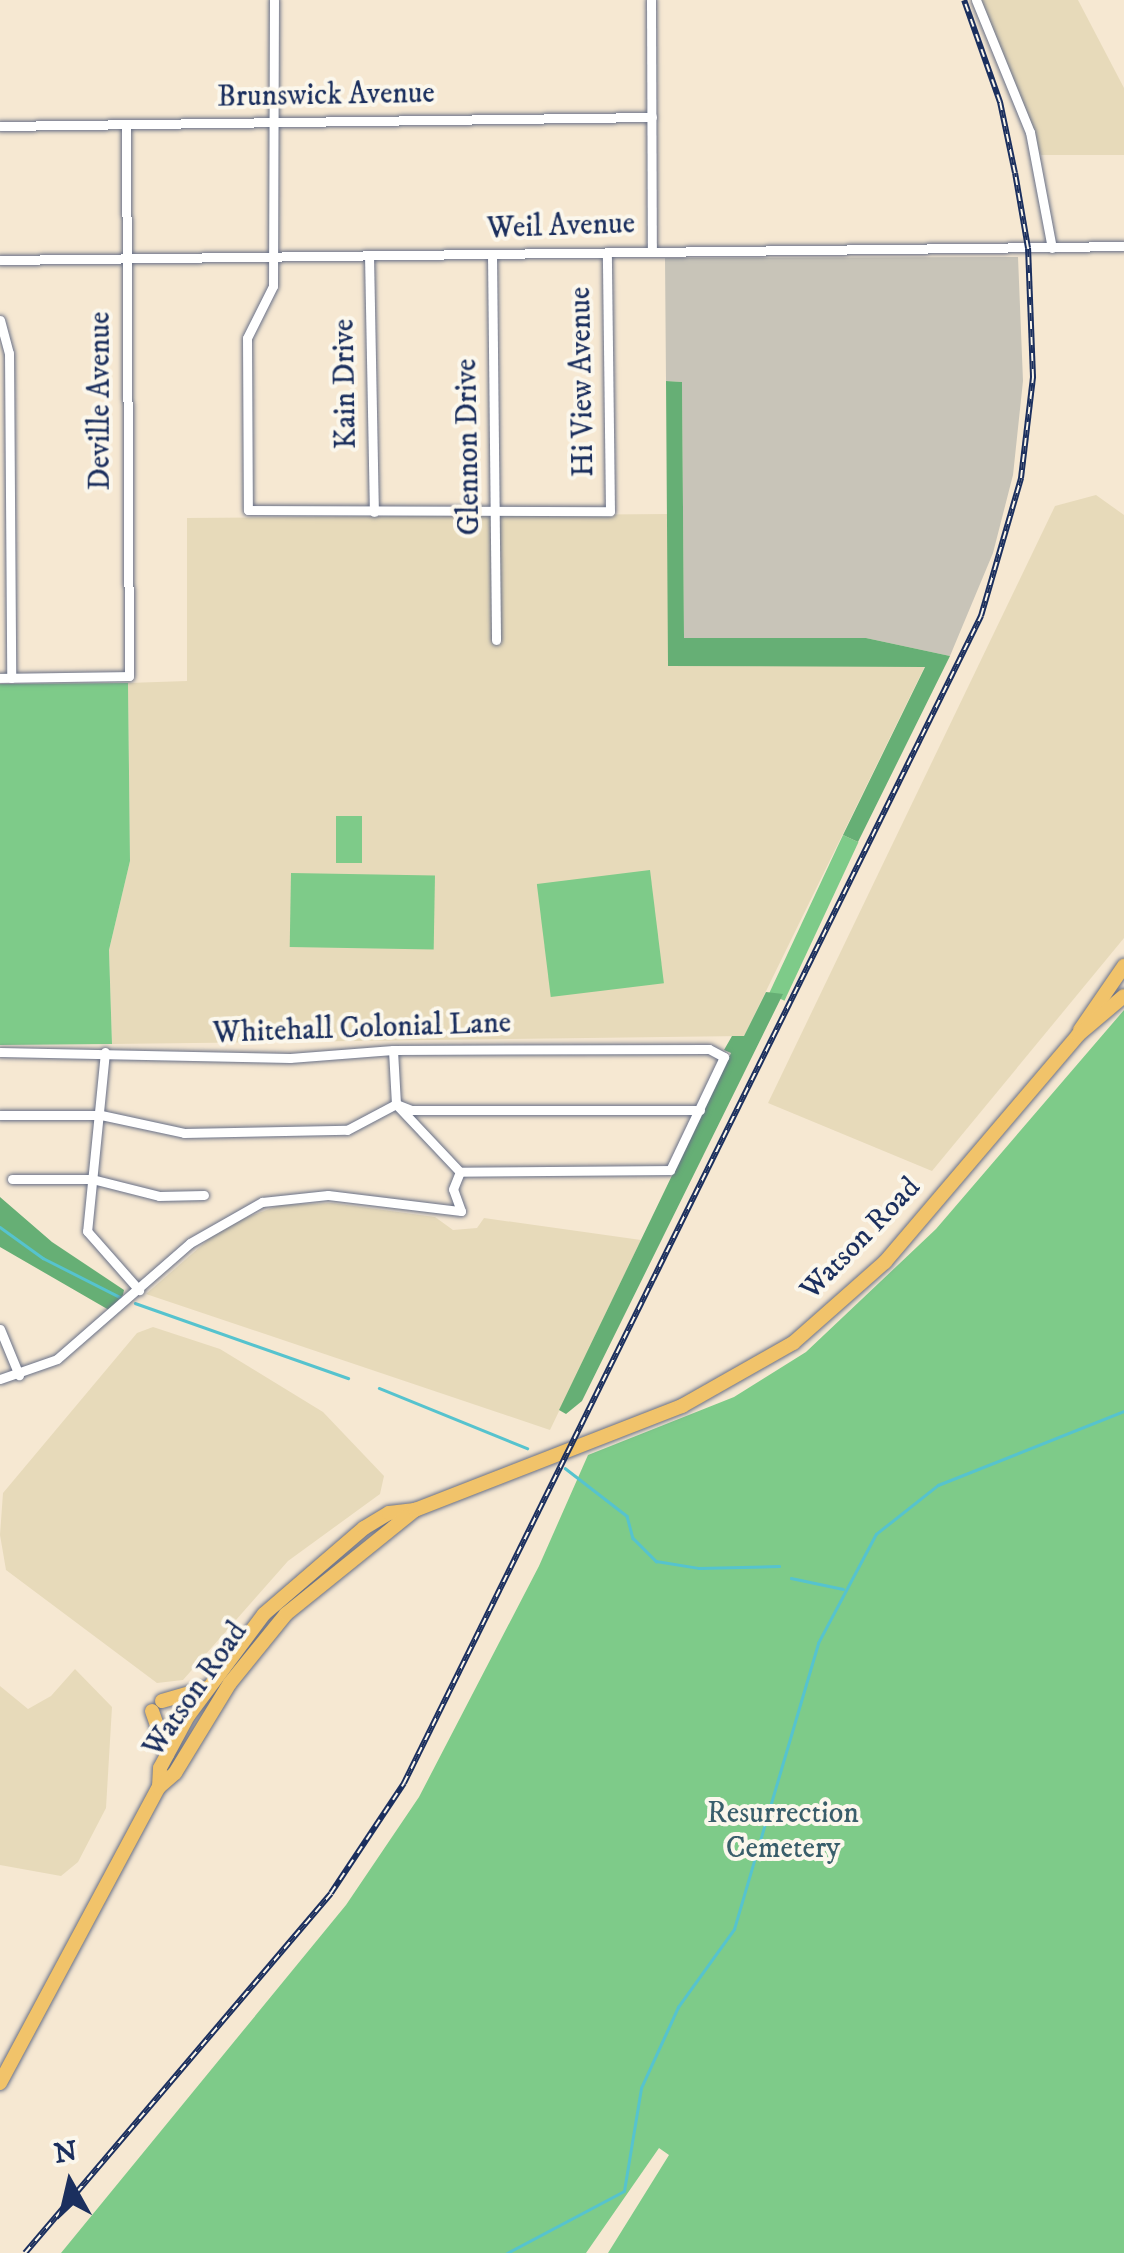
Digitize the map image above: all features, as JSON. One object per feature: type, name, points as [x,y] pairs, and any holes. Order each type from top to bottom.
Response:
[{"type":"main road","name":"Watson Road","points":[[0,2083],[158,1786],[167,1754],[207,1687],[264,1614],[311,1568],[389,1513],[415,1510],[704,1397],[793,1343],[885,1262],[1078,1035],[1124,966]]},
{"type":"main road","name":"Watson Road","points":[[1078,1035],[1124,996]]},
{"type":"main road","name":"Watson Road","points":[[158,1786],[176,1773],[230,1683],[286,1614],[415,1510]]},
{"type":"main road","points":[[167,1754],[157,1706],[207,1687]]},
{"type":"street","points":[[274,0],[273,257],[271,294],[247,338],[248,510],[494,511]]},
{"type":"street","points":[[651,0],[652,250]]},
{"type":"street","points":[[976,0],[1030,132],[1052,248]]},
{"type":"street","name":"Brunswick Avenue","points":[[0,126],[652,117]]},
{"type":"street","name":"Deville Avenue","points":[[6,678],[129,676],[126,124]]},
{"type":"street","name":"Weil Avenue","points":[[0,260],[1124,246]]},
{"type":"street","name":"Hi View Avenue","points":[[494,511],[610,510],[607,253]]},
{"type":"street","name":"Glennon Drive","points":[[492,254],[496,640]]},
{"type":"street","name":"Kain Drive","points":[[369,256],[374,512]]},
{"type":"street","points":[[0,320],[8,353],[6,678]]},
{"type":"street","name":"Whitehall Colonial Lane","points":[[0,1052],[290,1058],[394,1050],[709,1049],[724,1057],[700,1110]]},
{"type":"street","points":[[0,1115],[102,1115],[184,1133],[346,1130],[396,1104],[412,1110],[700,1110],[670,1170],[460,1172],[396,1104],[394,1050]]},
{"type":"street","points":[[105,1052],[102,1115],[86,1231],[138,1290]]},
{"type":"street","points":[[0,1380],[19,1376],[72,1348],[219,1221],[262,1202],[328,1195],[461,1211],[453,1189],[460,1172]]},
{"type":"street","points":[[12,1179],[92,1179],[160,1196],[204,1195]]},
{"type":"street","points":[[0,1329],[19,1376]]},
{"type":"shaded area","points":[[980,0],[1078,0],[1124,88],[1124,155],[1041,155]]},
{"type":"shaded area","points":[[1018,257],[1023,381],[1013,475],[993,553],[950,656],[866,638],[684,638],[682,382],[666,381],[665,258]]},
{"type":"shaded area","points":[[1096,495],[1124,515],[1124,938],[932,1171],[768,1103],[1055,506]]},
{"type":"shaded area","points":[[668,514],[669,666],[925,666],[744,1036],[112,1044],[109,950],[130,861],[128,683],[187,681],[187,518]]},
{"type":"shaded area","points":[[332,1203],[435,1217],[453,1230],[477,1228],[484,1218],[641,1240],[550,1430],[146,1294],[224,1226],[280,1205]]},
{"type":"shaded area","points":[[153,1327],[220,1349],[323,1412],[384,1476],[380,1494],[288,1561],[183,1680],[157,1683],[6,1570],[0,1535],[3,1493],[137,1333]]},
{"type":"shaded area","points":[[75,1669],[112,1707],[106,1808],[78,1862],[61,1876],[0,1865],[0,1686],[28,1709],[51,1696]]},
{"type":"green space","points":[[666,381],[682,382],[684,638],[866,638],[950,656],[858,842],[843,835],[925,667],[668,666]]},
{"type":"green space","points":[[128,683],[130,861],[109,950],[112,1044],[0,1045],[0,684]]},
{"type":"green space","points":[[336,816],[362,816],[362,863],[336,863]]},
{"type":"green space","points":[[843,835],[858,842],[784,1001],[769,994]]},
{"type":"green space","points":[[650,870],[664,983],[551,997],[537,884]]},
{"type":"green space","points":[[291,873],[435,876],[434,950],[290,947]]},
{"type":"green space","points":[[766,992],[783,994],[582,1401],[566,1414],[559,1410],[731,1053],[724,1050],[732,1036],[744,1036]]},
{"type":"green space","name":"Resurrection Cemetery","points":[[1124,1010],[1124,2253],[608,2253],[669,2155],[659,2148],[586,2253],[61,2253],[346,1905],[419,1797],[539,1566],[588,1455],[734,1397],[806,1352],[936,1229]]},
{"type":"green space","points":[[0,1197],[52,1242],[124,1290],[123,1295],[109,1310],[0,1247]]},
{"type":"waterway","points":[[0,1227],[43,1258],[120,1297]]},
{"type":"waterway","points":[[135,1303],[348,1378]]},
{"type":"waterway","points":[[379,1388],[527,1448]]},
{"type":"waterway","points":[[507,2253],[624,2191],[641,2088],[678,2007],[734,1929],[818,1643],[876,1534],[938,1485],[1124,1411]]},
{"type":"waterway","points":[[565,1468],[627,1516],[633,1538],[656,1561],[699,1568],[779,1566]]},
{"type":"waterway","points":[[791,1578],[843,1589]]},
{"type":"railway","points":[[25,2253],[331,1893],[404,1783],[981,616],[1021,478],[1033,377],[1028,248],[1015,173],[1000,102],[964,0]]}]
